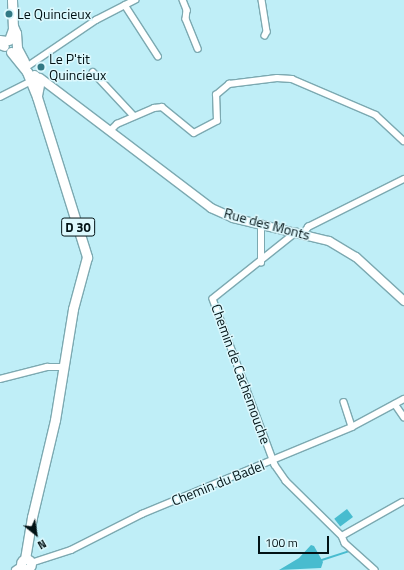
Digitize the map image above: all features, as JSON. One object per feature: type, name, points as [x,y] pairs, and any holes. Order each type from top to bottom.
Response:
[{"type":"main road","name":"D 30","points":[[8,44],[16,33],[13,26],[12,0]]},
{"type":"main road","name":"D 30","points":[[8,44],[28,66],[34,81],[37,97],[87,257],[73,308],[55,420],[51,432],[23,566]]},
{"type":"main road","name":"D 30","points":[[8,44],[34,81]]},
{"type":"street","points":[[28,66],[96,20],[135,0]]},
{"type":"street","points":[[183,0],[187,10],[186,19],[198,49]]},
{"type":"street","points":[[262,0],[267,32],[265,36]]},
{"type":"street","points":[[125,5],[158,56]]},
{"type":"street","points":[[93,72],[134,116]]},
{"type":"street","points":[[110,132],[117,124],[134,116],[162,107],[194,133],[217,122],[216,95],[229,84],[277,78],[292,79],[376,115],[404,141]]},
{"type":"street","points":[[0,96],[34,81]]},
{"type":"street","name":"Rue des Monts","points":[[34,81],[49,85],[211,208],[234,218],[329,241],[356,257],[404,301]]},
{"type":"street","name":"Chemin de Cachemouche","points":[[272,460],[213,298],[308,228],[404,179]]},
{"type":"street","points":[[260,263],[261,224]]},
{"type":"street","points":[[0,380],[47,367],[63,367]]},
{"type":"street","name":"Chemin du Badel","points":[[23,566],[71,550],[142,514],[352,427],[404,399]]},
{"type":"street","points":[[344,402],[352,427]]},
{"type":"street","points":[[395,404],[404,417]]},
{"type":"street","points":[[272,460],[286,481],[342,536],[345,543],[375,570]]},
{"type":"street","points":[[342,536],[402,502]]},
{"type":"water","points":[[347,509],[353,517],[340,527],[334,519]]},
{"type":"water","points":[[311,545],[314,546],[323,562],[321,568],[279,570],[299,558]]},
{"type":"waterway","points":[[322,560],[350,551]]},
{"type":"place","name":"Le Quincieux","points":[[9,14]]},
{"type":"place","name":"Le P'tit Quincieux","points":[[41,67]]}]
